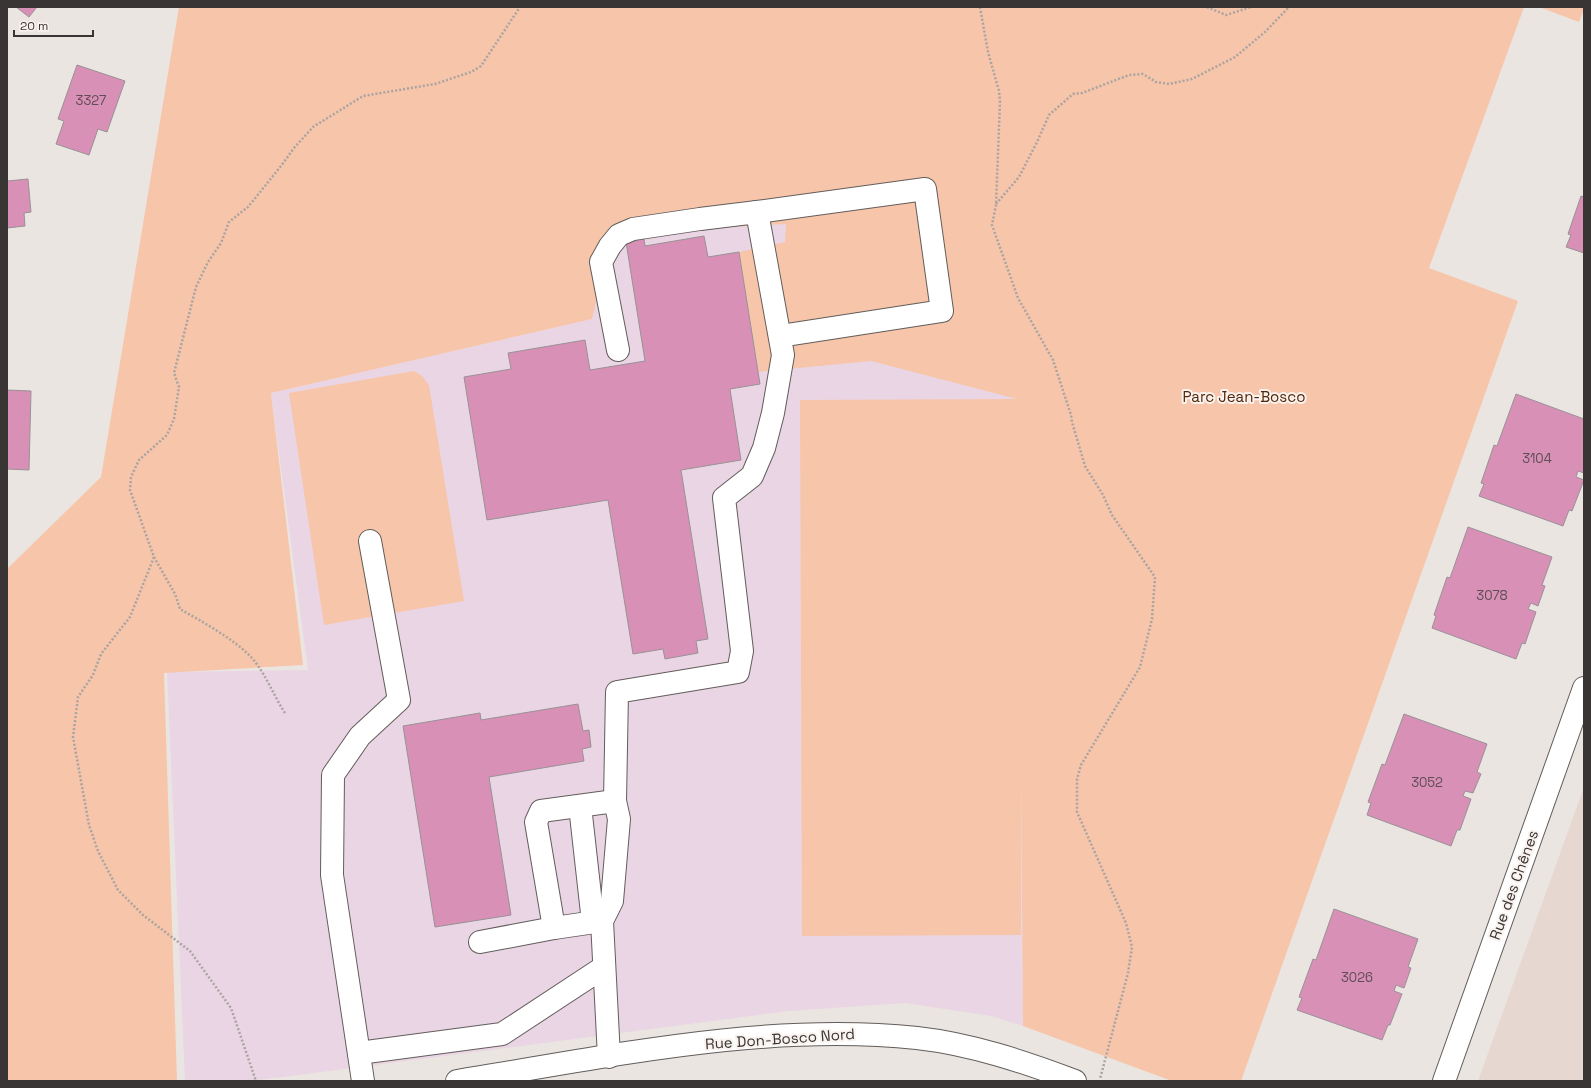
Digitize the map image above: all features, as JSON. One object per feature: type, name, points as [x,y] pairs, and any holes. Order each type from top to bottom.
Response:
[{"type":"street","points":[[618,350],[601,262],[610,246],[620,235],[633,229],[925,189],[942,311],[780,336]]},
{"type":"street","points":[[480,942],[554,928],[598,922],[612,901],[619,819],[615,801],[616,692],[738,672],[742,651],[724,498],[752,476],[764,448],[773,413],[783,355],[757,212]]},
{"type":"street","points":[[363,1081],[332,875],[333,775],[360,736],[399,700],[370,541]]},
{"type":"street","name":"Rue des Chênes","points":[[1444,1081],[1584,688]]},
{"type":"street","points":[[554,928],[536,822],[541,811],[615,801]]},
{"type":"street","points":[[580,806],[604,968],[608,1057]]},
{"type":"street","points":[[359,1053],[502,1034],[604,968]]},
{"type":"street","name":"Rue Don-Bosco Nord","points":[[457,1081],[514,1076],[608,1057],[753,1038],[861,1034],[919,1038],[969,1048],[1026,1063],[1075,1081]]},
{"type":"path","points":[[285,713],[267,680],[250,655],[207,624],[180,609],[175,594],[154,557],[130,490],[131,477],[139,460],[167,435],[174,419],[179,387],[174,372],[196,287],[208,262],[221,243],[229,222],[248,207],[294,148],[313,127],[363,96],[435,84],[476,69],[481,66],[493,51],[520,7]]},
{"type":"path","points":[[980,7],[988,52],[999,91],[1000,101],[996,205],[992,225],[1018,298],[1053,360],[1071,414],[1085,466],[1103,495],[1112,515],[1155,577],[1152,619],[1140,666],[1081,764],[1077,779],[1077,812],[1126,923],[1132,947],[1128,974],[1100,1081]]},
{"type":"path","points":[[1207,7],[1226,15],[1251,7]]},
{"type":"path","points":[[996,205],[1019,177],[1049,115],[1073,94],[1082,93],[1129,75],[1143,74],[1156,82],[1169,84],[1192,79],[1235,57],[1265,32],[1289,7]]},
{"type":"path","points":[[154,557],[130,617],[101,654],[93,675],[78,697],[72,737],[89,825],[98,851],[118,890],[143,915],[190,951],[231,1008],[256,1081]]},
{"type":"shaded area","points":[[786,224],[1019,399],[1023,1026],[991,1016],[905,1003],[789,1011],[253,1081],[185,1081],[167,672],[308,670],[271,393],[592,319],[613,233]]},
{"type":"shaded area","points":[[1584,787],[1584,1081],[1478,1081]]},
{"type":"green space","name":"Parc Jean-Bosco","points":[[179,7],[1524,7],[1429,268],[1518,301],[1241,1081],[1172,1081],[1023,1026],[1021,774],[1021,935],[802,936],[800,400],[1017,399],[871,361],[758,372],[739,252],[785,242],[786,224],[613,233],[592,319],[271,393],[303,665],[164,673],[177,1081],[7,1081],[7,569],[101,477]]},
{"type":"green space","points":[[1539,7],[1584,7],[1584,9],[1579,22]]},
{"type":"green space","points":[[414,371],[422,376],[429,385],[464,601],[324,625],[289,393]]},
{"type":"building","points":[[16,7],[37,7],[29,17]]},
{"type":"building","points":[[77,65],[125,81],[107,132],[98,129],[89,155],[56,144],[64,121],[58,119]]},
{"type":"building","points":[[28,179],[31,212],[24,213],[25,226],[7,228],[7,181]]},
{"type":"building","points":[[1581,196],[1584,197],[1584,253],[1566,247],[1571,235],[1568,234]]},
{"type":"building","points":[[704,236],[708,257],[739,252],[760,384],[730,389],[741,460],[681,470],[708,639],[696,641],[698,653],[665,659],[663,649],[633,654],[608,500],[487,520],[464,377],[511,369],[508,353],[585,340],[590,370],[645,361],[626,242],[644,239],[645,246]]},
{"type":"building","points":[[7,390],[31,391],[29,470],[7,469]]},
{"type":"building","points":[[1516,394],[1584,419],[1584,473],[1578,471],[1576,477],[1584,480],[1572,511],[1569,510],[1563,526],[1479,496],[1484,484],[1481,483],[1494,445],[1497,446]]},
{"type":"building","points":[[1468,527],[1552,557],[1542,585],[1545,586],[1538,606],[1531,603],[1528,609],[1536,612],[1525,644],[1522,643],[1516,659],[1432,628],[1436,616],[1434,615],[1447,577],[1450,578]]},
{"type":"building","points":[[578,704],[583,731],[589,730],[591,747],[582,749],[584,761],[489,777],[511,915],[435,927],[403,726],[480,713],[481,720]]},
{"type":"building","points":[[1404,714],[1487,744],[1477,772],[1481,774],[1473,793],[1465,791],[1463,796],[1471,799],[1460,830],[1457,830],[1451,846],[1367,815],[1371,803],[1368,802],[1382,764],[1385,765]]},
{"type":"building","points":[[1334,909],[1418,939],[1408,967],[1411,968],[1404,988],[1396,985],[1394,991],[1402,994],[1390,1025],[1388,1025],[1382,1040],[1297,1010],[1302,998],[1299,997],[1313,959],[1316,960]]}]
